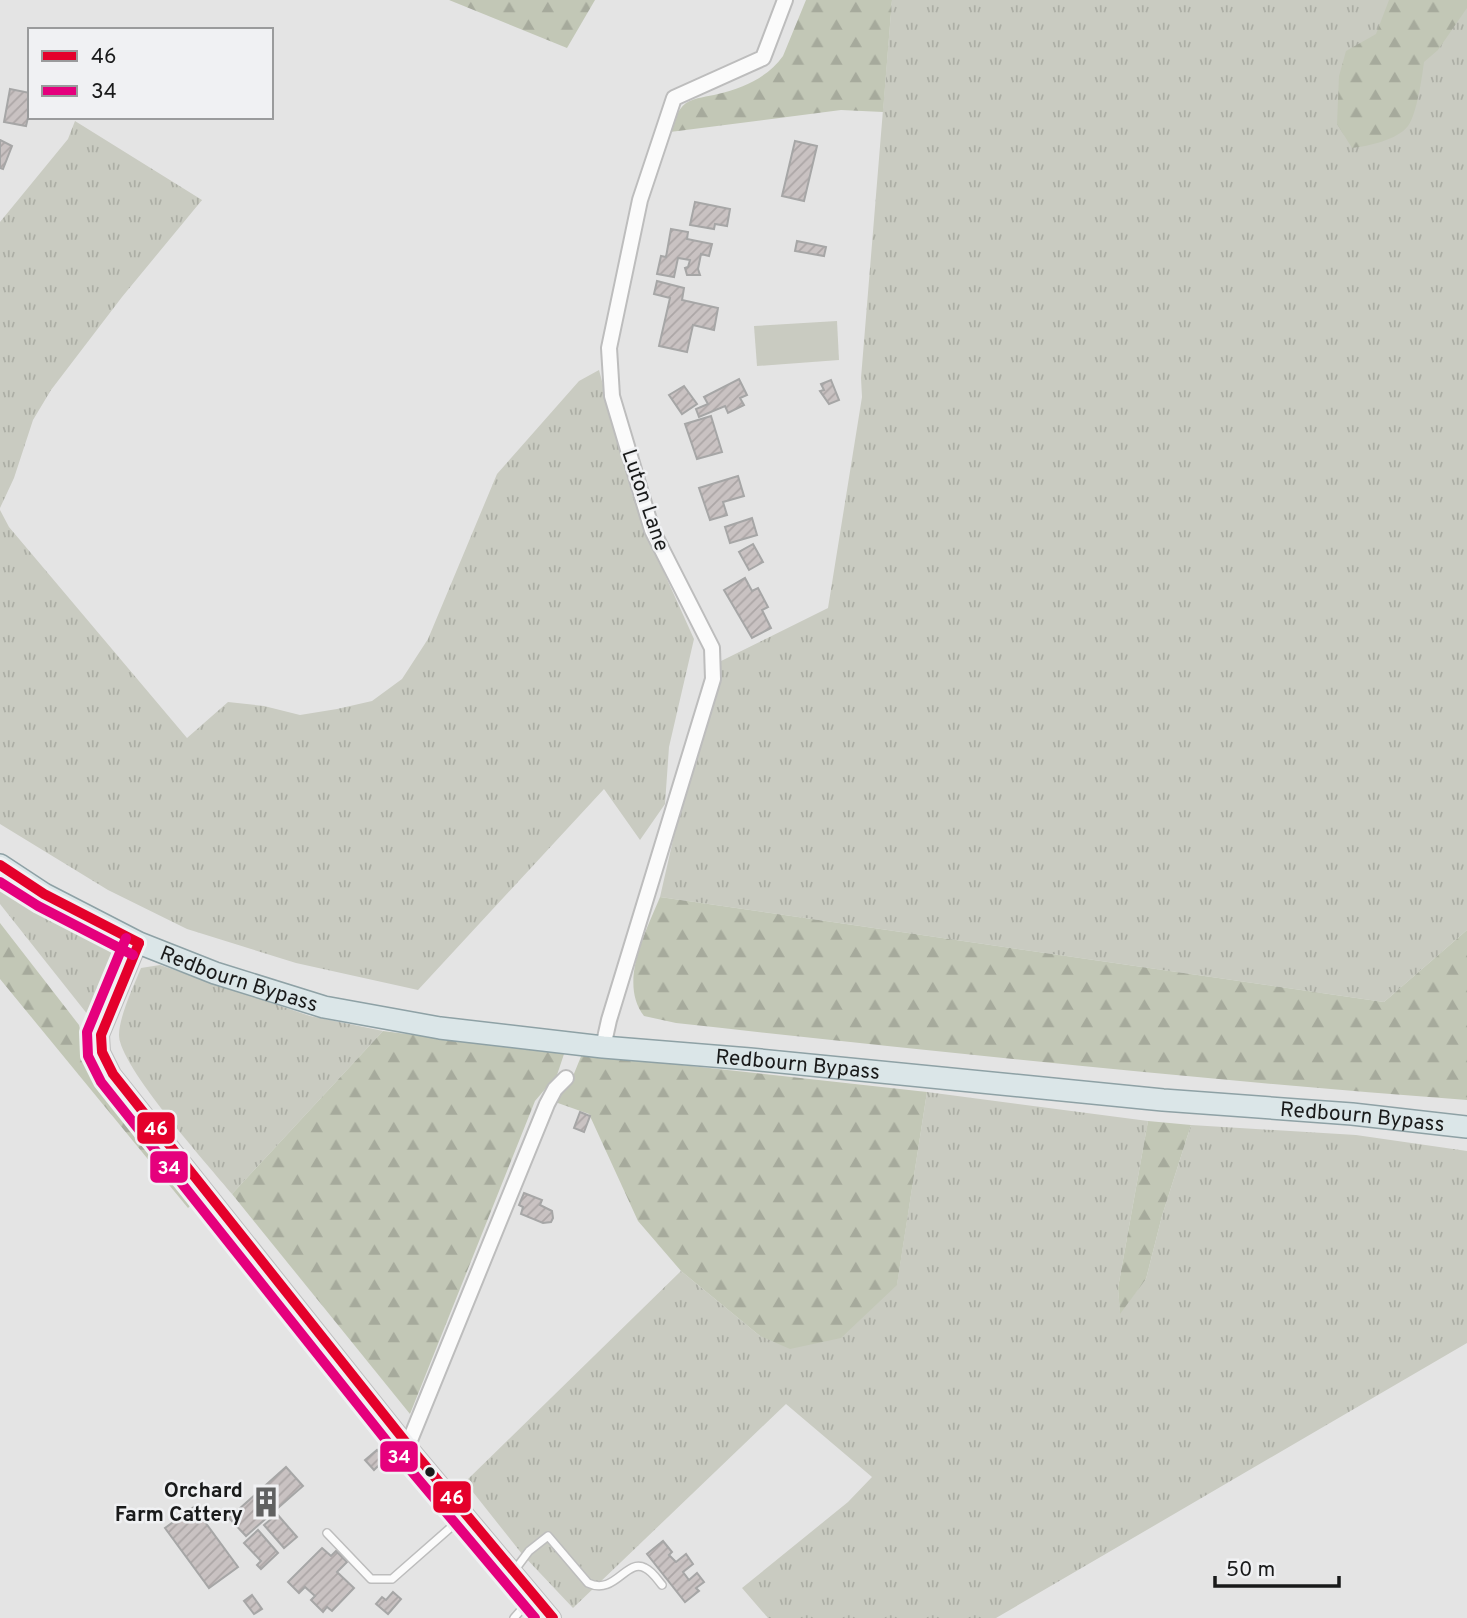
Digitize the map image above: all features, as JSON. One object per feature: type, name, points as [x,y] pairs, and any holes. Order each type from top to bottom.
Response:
[{"type":"main road","name":"Redbourn Bypass","points":[[0,865],[44,894],[139,943],[215,973],[324,1007],[440,1028],[603,1047],[750,1059],[1163,1101],[1352,1114],[1467,1127]]},
{"type":"street","name":"Luton Lane","points":[[603,1047],[608,1020],[713,679],[712,648],[652,530],[612,396],[609,348],[640,200],[674,98],[763,58],[785,0]]},
{"type":"street","points":[[139,943],[101,1035],[103,1052],[113,1074],[408,1445],[553,1618]]},
{"type":"street","points":[[408,1445],[547,1104],[555,1089],[566,1078]]},
{"type":"lane","points":[[327,1533],[371,1579],[392,1578],[466,1514]]},
{"type":"lane","points":[[514,1572],[529,1551],[548,1536],[588,1583],[603,1586],[636,1566],[648,1570],[662,1585]]},
{"type":"lane","points":[[514,1618],[534,1595]]},
{"type":"green space","points":[[449,0],[595,0],[567,48]]},
{"type":"green space","points":[[806,0],[892,0],[883,112],[841,110],[670,132],[678,113],[686,103],[745,85],[777,64],[783,56]]},
{"type":"green space","points":[[892,0],[1467,0],[1467,930],[1384,1002],[660,897],[713,665],[828,608],[862,397],[861,378]]},
{"type":"green space","points":[[1389,0],[1467,0],[1467,8],[1438,50],[1424,62],[1416,104],[1408,126],[1390,139],[1352,148],[1337,124],[1339,76],[1346,51],[1376,34]]},
{"type":"green space","points":[[75,121],[202,200],[122,297],[51,390],[33,420],[14,478],[0,508],[0,222],[68,139]]},
{"type":"green space","points":[[837,321],[839,360],[757,366],[754,326]]},
{"type":"green space","points":[[599,370],[632,494],[648,537],[694,639],[669,747],[665,804],[640,840],[604,789],[418,990],[296,963],[187,929],[108,890],[0,824],[0,510],[9,527],[187,738],[228,702],[264,706],[300,715],[372,701],[402,679],[428,639],[497,474],[579,381]]},
{"type":"green space","points":[[0,879],[119,946],[119,968],[110,986],[96,997],[88,1015],[0,904]]},
{"type":"green space","points":[[660,897],[1384,1002],[1467,930],[1467,1100],[972,1055],[676,1023],[644,1016],[637,1003],[634,973],[642,941]]},
{"type":"green space","points":[[0,923],[79,1025],[88,1066],[195,1201],[188,1208],[0,979]]},
{"type":"green space","points":[[160,965],[310,1016],[383,1031],[232,1194],[167,1116],[133,1069],[123,1050],[119,1035],[121,1019],[141,968]]},
{"type":"green space","points":[[383,1031],[564,1054],[557,1075],[535,1101],[410,1414],[232,1194]]},
{"type":"green space","points":[[582,1054],[927,1092],[897,1285],[841,1338],[790,1349],[760,1336],[681,1271],[638,1221],[589,1114],[555,1102],[571,1081]]},
{"type":"green space","points":[[927,1092],[1148,1121],[1118,1288],[1120,1312],[1146,1279],[1162,1216],[1191,1125],[1356,1135],[1467,1151],[1467,1343],[996,1618],[768,1618],[742,1588],[848,1502],[872,1477],[786,1404],[573,1608],[522,1554],[465,1482],[681,1271],[760,1336],[897,1284]]},
{"type":"green space","points":[[1148,1121],[1191,1125],[1162,1216],[1146,1279],[1120,1314],[1118,1288]]},
{"type":"building","points":[[10,89],[28,93],[26,126],[4,122]]},
{"type":"building","points":[[0,140],[12,146],[3,169],[0,168]]},
{"type":"building","points":[[795,141],[817,146],[804,201],[782,196]]},
{"type":"building","points":[[695,202],[730,209],[727,226],[715,224],[714,229],[690,225]]},
{"type":"building","points":[[671,229],[688,232],[687,239],[712,244],[709,256],[701,254],[698,269],[700,275],[687,275],[685,268],[690,260],[678,258],[674,277],[657,274],[661,256],[666,257]]},
{"type":"building","points":[[797,241],[826,247],[824,256],[795,251]]},
{"type":"building","points":[[657,281],[684,288],[682,300],[718,308],[714,330],[693,325],[687,352],[659,346],[670,298],[654,294]]},
{"type":"building","points":[[739,379],[747,395],[740,398],[744,405],[728,413],[725,406],[699,417],[696,409],[708,404],[704,397]]},
{"type":"building","points":[[831,380],[839,400],[829,404],[820,391],[824,390],[821,384]]},
{"type":"building","points":[[684,386],[697,404],[682,414],[669,395]]},
{"type":"building","points":[[711,416],[722,452],[697,459],[685,424]]},
{"type":"building","points":[[738,476],[744,496],[723,502],[727,515],[710,520],[699,488]]},
{"type":"building","points":[[752,518],[757,535],[730,543],[725,527]]},
{"type":"building","points":[[753,544],[763,562],[749,570],[739,552]]},
{"type":"building","points":[[745,578],[752,591],[758,588],[768,607],[762,610],[771,628],[752,638],[724,590]]},
{"type":"building","points":[[580,1112],[590,1116],[584,1132],[574,1128]]},
{"type":"building","points":[[524,1193],[542,1200],[540,1205],[552,1211],[551,1222],[543,1223],[521,1214],[523,1207],[519,1205]]},
{"type":"building","points":[[377,1450],[385,1459],[374,1470],[365,1460]]},
{"type":"building","name":"Orchard Farm Cattery","points":[[286,1467],[303,1486],[246,1536],[229,1518]]},
{"type":"building","points":[[194,1507],[238,1567],[209,1588],[165,1528]]},
{"type":"building","points":[[277,1514],[297,1537],[284,1548],[264,1525]]},
{"type":"building","points":[[258,1530],[278,1553],[261,1569],[257,1565],[261,1561],[244,1543]]},
{"type":"building","points":[[663,1541],[672,1552],[669,1555],[676,1562],[686,1554],[693,1564],[683,1572],[689,1580],[697,1573],[704,1582],[696,1588],[699,1591],[685,1602],[647,1554]]},
{"type":"building","points":[[322,1548],[331,1556],[336,1551],[347,1562],[337,1572],[354,1588],[332,1611],[327,1607],[323,1612],[311,1600],[315,1596],[305,1587],[299,1593],[288,1582]]},
{"type":"building","points":[[393,1592],[401,1599],[388,1614],[376,1604],[382,1597],[386,1600]]},
{"type":"building","points":[[252,1595],[262,1609],[254,1614],[244,1601]]},
{"type":"transit line","name":"46","points":[[0,865],[44,894],[139,943]]},
{"type":"transit line","name":"34","points":[[0,882],[38,906],[133,955]]},
{"type":"transit line","name":"34","points":[[126,938],[87,1032],[88,1056],[101,1082],[397,1454],[535,1618]]},
{"type":"transit line","name":"46","points":[[139,943],[101,1035],[102,1052],[113,1074],[408,1445],[553,1618]]},
{"type":"place","name":"Orchard Farm Cattery","points":[[266,1502]]}]
